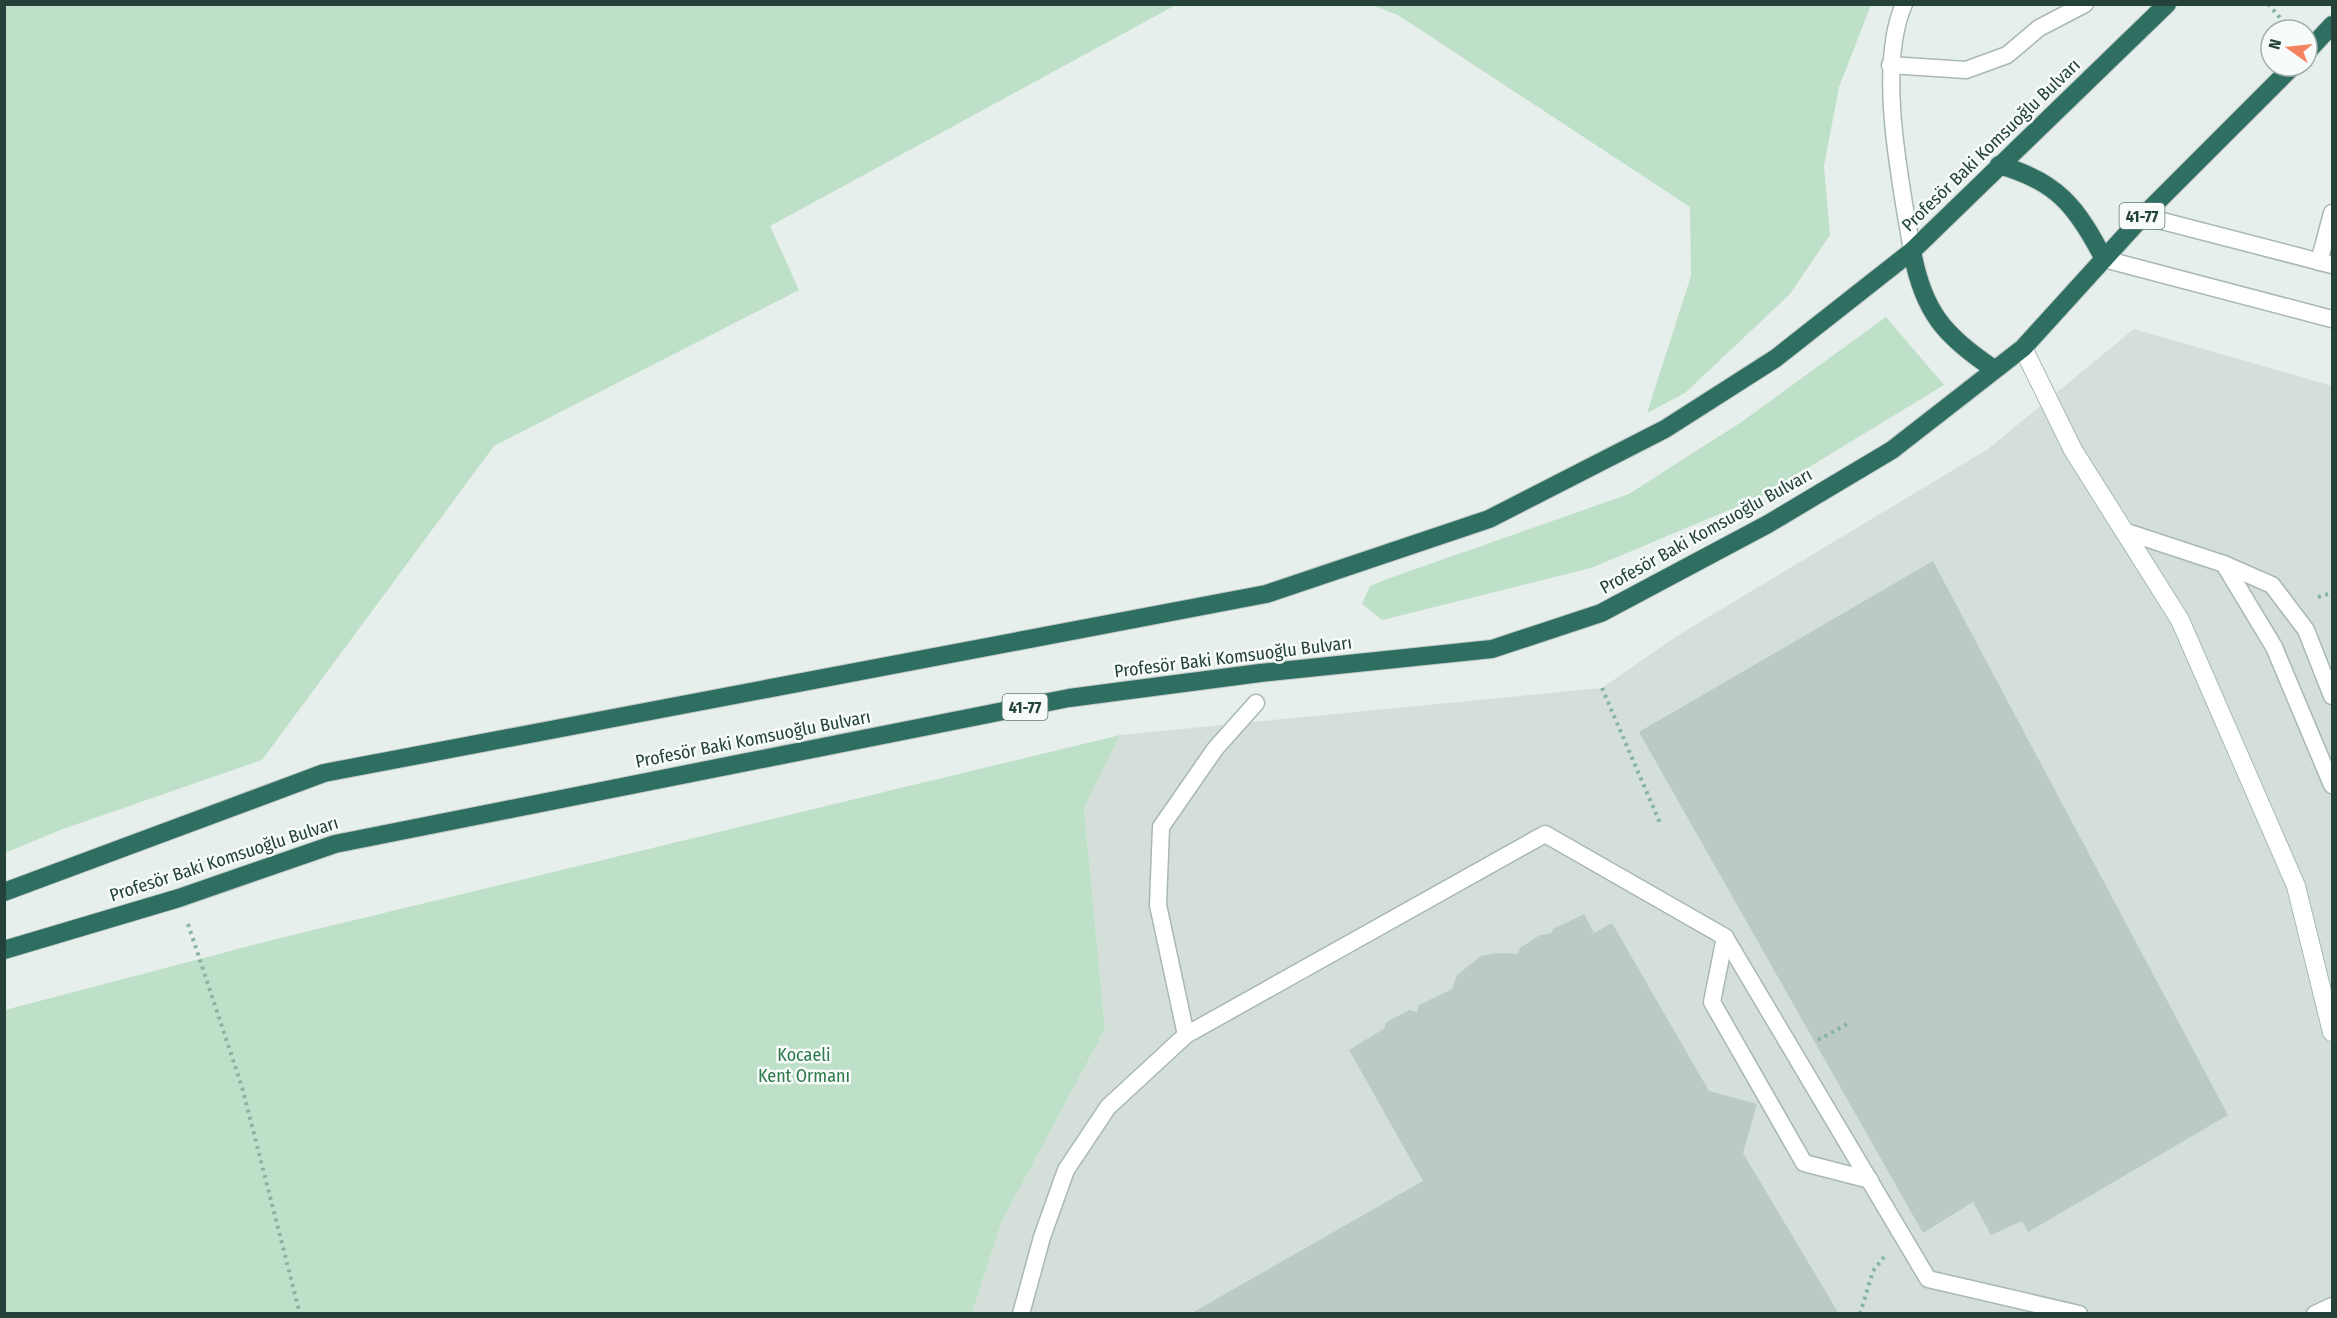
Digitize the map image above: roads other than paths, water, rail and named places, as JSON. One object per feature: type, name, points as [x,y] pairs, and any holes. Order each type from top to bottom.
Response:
[{"type":"highway","name":"Profesör Baki Komsuoğlu Bulvarı","points":[[4,892],[324,772],[1266,594],[1489,519],[1639,443],[1776,358],[1912,251],[2167,4]]},
{"type":"highway","points":[[2319,39],[2332,25]]},
{"type":"highway","name":"Profesör Baki Komsuoğlu Bulvarı","points":[[4,950],[179,898],[335,844],[1069,698],[1260,673],[1492,649],[1601,613],[1768,524],[1892,450],[2023,348],[2143,216],[2281,78]]},
{"type":"highway","points":[[1999,165],[2028,173],[2053,188],[2072,206],[2104,259]]},
{"type":"highway","points":[[1912,251],[1918,284],[1936,318],[1963,348],[1994,369]]},
{"type":"main road","points":[[2023,348],[2073,450],[2180,620],[2296,885],[2332,1032]]},
{"type":"lane","points":[[1904,4],[1897,21],[1890,66],[1898,167],[1912,251]]},
{"type":"lane","points":[[1890,66],[1966,70],[2007,55],[2039,28],[2085,4]]},
{"type":"lane","points":[[2143,216],[2326,263],[2332,213]]},
{"type":"lane","points":[[2104,259],[2332,319]]},
{"type":"lane","points":[[2124,531],[2224,564],[2272,585],[2306,630],[2332,696]]},
{"type":"lane","points":[[2224,564],[2274,646],[2332,785]]},
{"type":"lane","points":[[1186,1035],[1158,905],[1161,827],[1215,748],[1256,703]]},
{"type":"lane","points":[[1021,1314],[1042,1237],[1066,1170],[1108,1107],[1186,1035],[1545,834],[1725,938],[1928,1279],[2079,1314]]},
{"type":"lane","points":[[1725,938],[1712,1002],[1804,1163],[1870,1180]]},
{"type":"lane","points":[[2315,1314],[2332,1306]]},
{"type":"park label","name":"Kocaeli Kent Ormanı","points":[[804,1065]]}]
